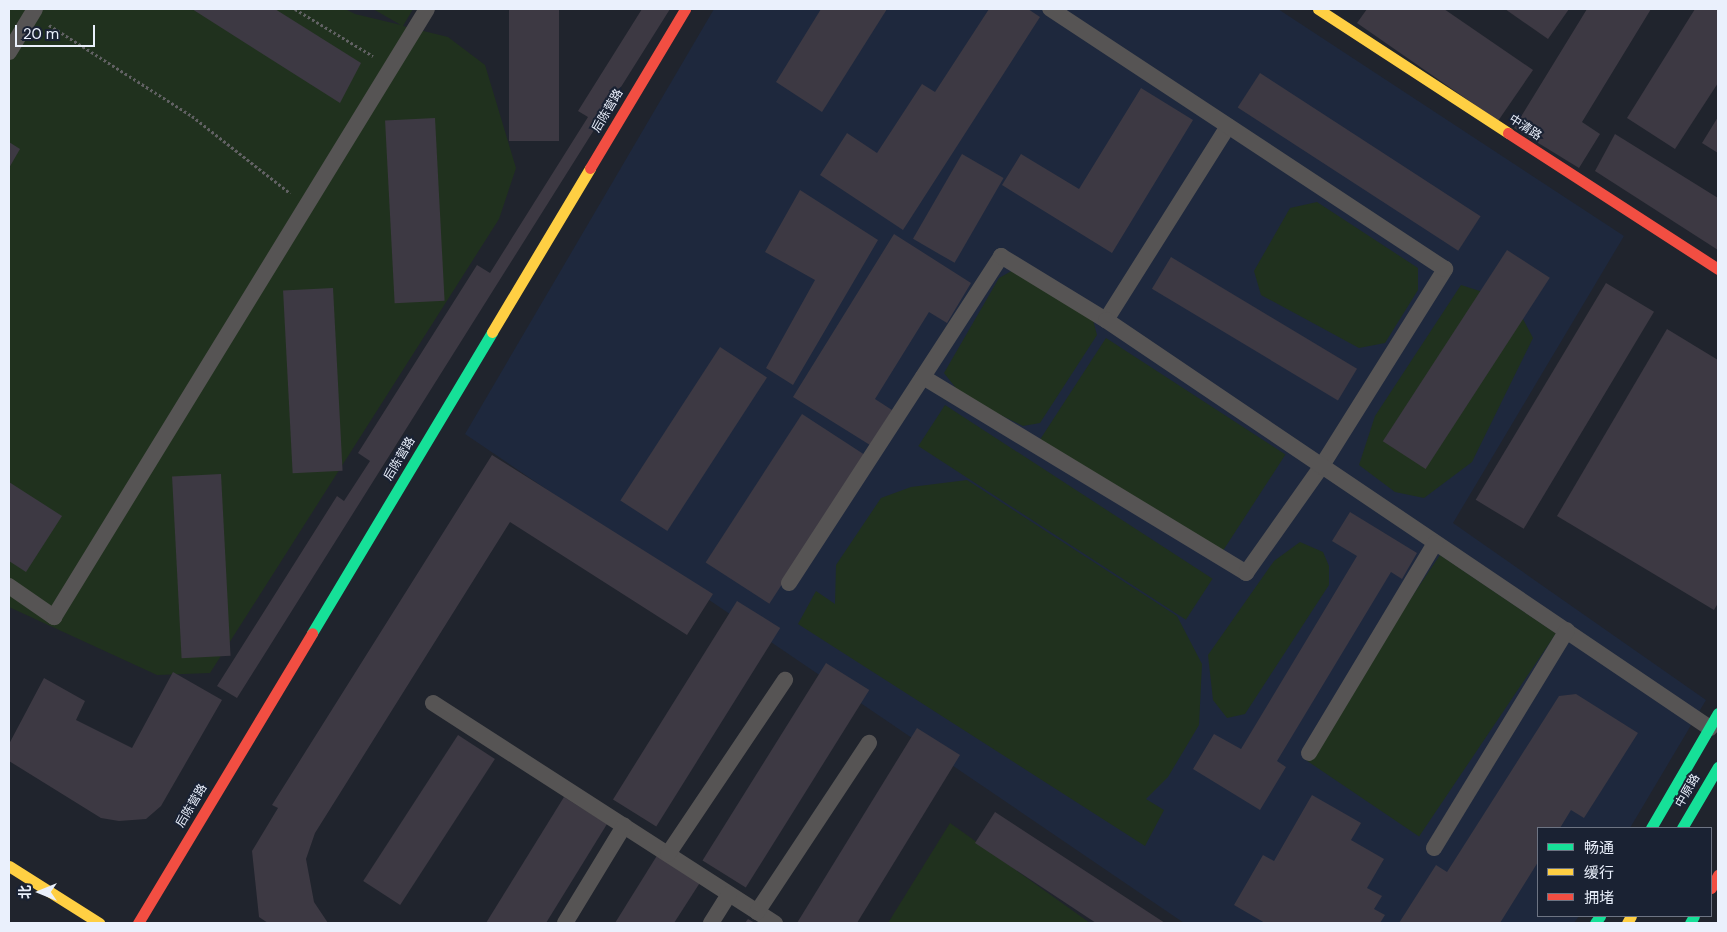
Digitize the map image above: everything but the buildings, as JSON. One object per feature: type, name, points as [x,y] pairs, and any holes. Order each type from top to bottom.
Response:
[{"type":"street","name":"后陈营路","points":[[138,923],[685,9]]},
{"type":"street","name":"中清路","points":[[1318,9],[1718,268]]},
{"type":"street","points":[[1652,827],[1718,713]]},
{"type":"street","name":"中原路","points":[[1683,827],[1718,767]]},
{"type":"street","points":[[9,866],[99,923]]},
{"type":"street","points":[[1712,886],[1718,875]]},
{"type":"lane","points":[[9,586],[54,617],[427,9]]},
{"type":"lane","points":[[923,377],[1246,573],[1320,467],[1445,269],[1050,9]]},
{"type":"lane","points":[[9,52],[34,11]]},
{"type":"lane","points":[[1106,320],[1228,126]]},
{"type":"lane","points":[[789,584],[1001,256],[1106,320],[1320,467],[1567,630],[1710,728]]},
{"type":"lane","points":[[1310,753],[1435,543]]},
{"type":"lane","points":[[1434,848],[1567,630]]},
{"type":"lane","points":[[668,854],[784,680]]},
{"type":"lane","points":[[433,703],[775,923]]},
{"type":"lane","points":[[757,912],[869,743]]},
{"type":"lane","points":[[565,923],[624,826]]},
{"type":"lane","points":[[711,923],[729,894]]},
{"type":"path","points":[[295,9],[391,67]]},
{"type":"path","points":[[34,11],[192,116],[306,206]]},
{"type":"shaded area","points":[[714,9],[1278,9],[1624,236],[1453,523],[1706,700],[1631,827],[1537,827],[1537,917],[1578,917],[1574,923],[1184,923],[465,434]]},
{"type":"green space","points":[[9,9],[345,9],[355,14],[401,25],[373,9],[413,9],[403,26],[448,37],[485,65],[516,168],[499,219],[210,673],[157,675],[9,607]]},
{"type":"green space","points":[[1317,202],[1418,268],[1418,290],[1385,343],[1359,348],[1261,295],[1254,271],[1290,208]]},
{"type":"green space","points":[[1015,269],[1093,320],[1097,335],[1040,423],[1023,426],[963,397],[944,373],[999,278]]},
{"type":"green space","points":[[1461,285],[1514,302],[1533,338],[1472,462],[1424,498],[1395,492],[1359,465],[1375,416]]},
{"type":"green space","points":[[1106,338],[1285,455],[1219,557],[1040,440]]},
{"type":"green space","points":[[945,405],[1213,579],[1186,620],[918,446]]},
{"type":"green space","points":[[967,480],[1177,616],[1202,664],[1199,725],[1168,777],[1146,799],[1164,810],[1145,846],[798,624],[816,591],[835,604],[836,565],[881,498],[911,487]]},
{"type":"green space","points":[[1300,542],[1323,552],[1329,566],[1329,585],[1245,714],[1227,718],[1213,700],[1208,655],[1274,561]]},
{"type":"green space","points":[[1440,555],[1556,633],[1419,836],[1303,758]]},
{"type":"green space","points":[[950,823],[1090,923],[888,923]]},
{"type":"traffic: fast","points":[[312,633],[492,332]]},
{"type":"traffic: fast","points":[[1652,827],[1718,713]]},
{"type":"traffic: fast","points":[[1683,827],[1718,767]]},
{"type":"traffic: fast","points":[[1595,923],[1599,917]]},
{"type":"traffic: fast","points":[[1690,923],[1693,917]]},
{"type":"traffic: slow","points":[[1318,9],[1508,133]]},
{"type":"traffic: slow","points":[[492,332],[590,168]]},
{"type":"traffic: slow","points":[[9,866],[99,923]]},
{"type":"traffic: slow","points":[[1627,923],[1630,917]]},
{"type":"traffic: jam","points":[[590,168],[685,9]]},
{"type":"traffic: jam","points":[[1508,133],[1718,269]]},
{"type":"traffic: jam","points":[[138,923],[312,633]]},
{"type":"traffic: jam","points":[[1712,886],[1718,875]]}]
